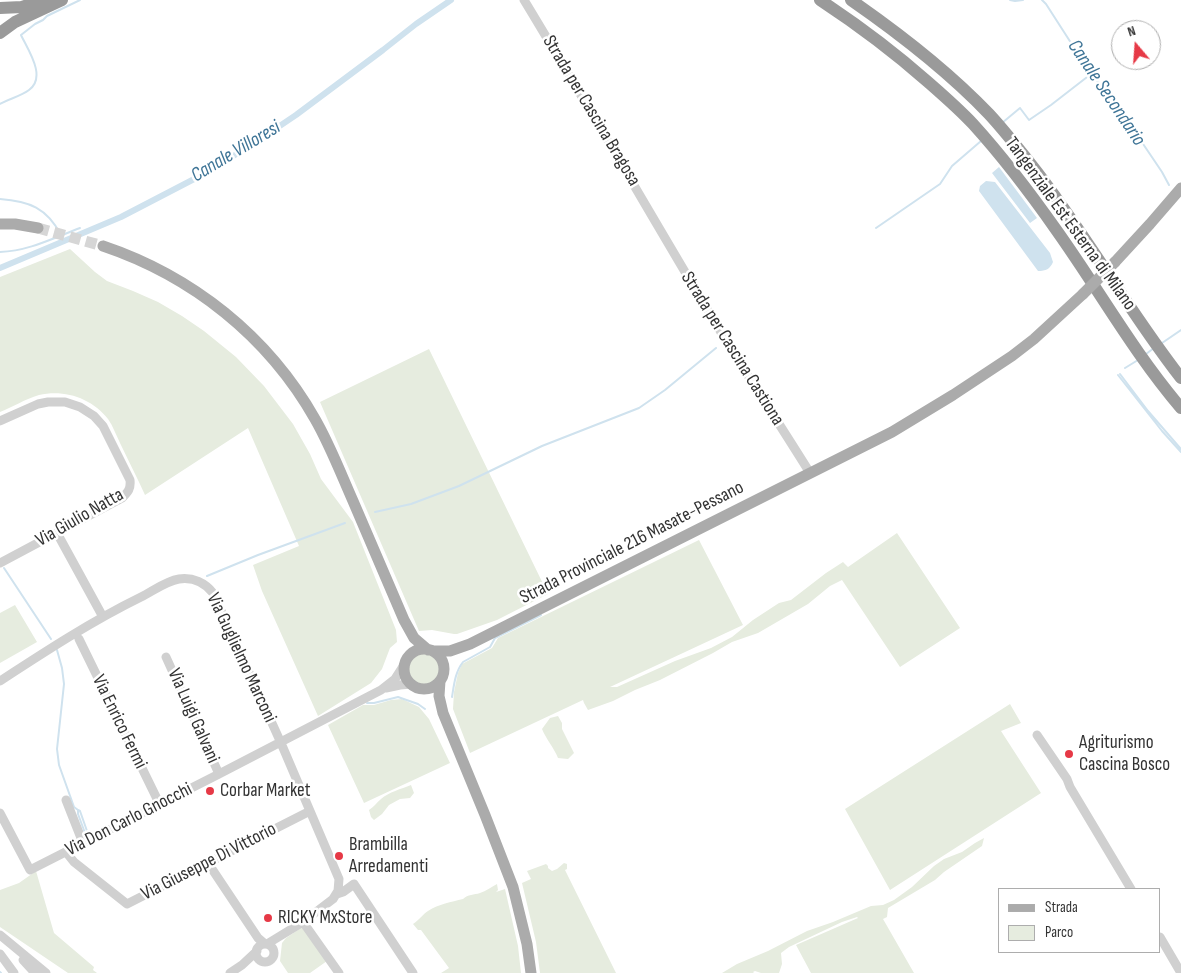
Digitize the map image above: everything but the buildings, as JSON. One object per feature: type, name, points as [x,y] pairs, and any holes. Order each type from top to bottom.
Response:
[{"type":"highway","points":[[0,8],[22,7],[42,0]]},
{"type":"highway","points":[[0,33],[15,22],[62,0]]},
{"type":"highway","name":"Tangenziale Est Esterna di Milano","points":[[820,0],[898,57],[934,87],[973,124],[1034,199],[1139,354],[1181,408]]},
{"type":"highway","name":"Tangenziale Est Esterna di Milano","points":[[851,0],[920,51],[990,115],[1062,205],[1181,378]]},
{"type":"main road","name":"Strada Provinciale 216 Masate-Pessano","points":[[470,644],[906,424],[1012,356],[1034,339],[1115,262],[1181,188]]},
{"type":"main road","points":[[0,224],[38,228]]},
{"type":"main road","points":[[103,246],[158,268],[184,283],[226,313],[253,338],[283,371],[308,407],[326,440],[404,620],[414,638],[439,656],[442,661],[444,667],[439,696],[443,713],[513,887],[527,944],[531,973]]},
{"type":"main road","points":[[404,620],[408,638],[405,676],[415,686],[433,698],[443,713]]},
{"type":"main road","points":[[406,662],[412,653],[420,649],[450,651],[470,644]]},
{"type":"main road","points":[[415,686],[431,687],[441,677],[453,657],[470,644]]},
{"type":"street","name":"Strada per Cascina Bragosa","points":[[524,0],[595,117],[656,223]]},
{"type":"street","name":"Strada per Cascina Castiona","points":[[656,223],[726,340],[810,473]]},
{"type":"street","name":"Via Giulio Natta","points":[[0,421],[38,404],[59,401],[74,404],[85,409],[103,426],[130,480],[130,490],[122,498],[0,563]]},
{"type":"street","points":[[0,681],[76,632],[103,617],[57,533]]},
{"type":"street","name":"Via Guglielmo Marconi","points":[[103,617],[174,581],[184,579],[195,580],[205,585],[213,593],[281,743],[338,876],[340,884],[337,894]]},
{"type":"street","name":"Via Enrico Fermi","points":[[79,639],[160,805]]},
{"type":"street","name":"Via Luigi Galvani","points":[[166,657],[219,774]]},
{"type":"street","points":[[381,690],[397,677],[406,662]]},
{"type":"street","points":[[381,690],[400,685],[415,686]]},
{"type":"street","name":"Via Don Carlo Gnocchi","points":[[0,813],[30,870],[281,743],[381,690]]},
{"type":"street","points":[[1038,735],[1067,779],[1130,888]]},
{"type":"street","points":[[66,800],[83,843]]},
{"type":"street","name":"Via Giuseppe Di Vittorio","points":[[66,852],[74,862],[127,904],[310,811]]},
{"type":"street","points":[[208,863],[263,946],[273,956],[267,961],[248,962],[230,973]]},
{"type":"street","points":[[242,965],[263,946],[277,943],[282,936],[328,904],[337,894],[354,884],[413,972]]},
{"type":"street","points":[[303,922],[339,973]]},
{"type":"street","points":[[0,936],[36,973]]},
{"type":"street","points":[[0,936],[46,973]]},
{"type":"street","points":[[1161,939],[1181,973]]},
{"type":"street","points":[[262,961],[258,957],[263,946]]},
{"type":"street","points":[[0,954],[14,973]]},
{"type":"green space","points":[[70,249],[107,281],[158,302],[182,316],[236,357],[264,386],[293,424],[310,454],[321,479],[353,522],[396,630],[397,642],[390,648],[382,669],[371,683],[318,716],[262,591],[253,565],[299,546],[248,428],[145,495],[110,422],[101,412],[86,401],[68,394],[48,393],[0,412],[0,277]]},
{"type":"green space","points":[[429,349],[548,594],[497,620],[457,634],[432,630],[419,631],[320,402]]},
{"type":"green space","points":[[897,533],[960,628],[900,667],[842,580],[830,586],[808,604],[758,633],[732,642],[660,680],[588,710],[583,700],[470,753],[453,709],[458,673],[462,664],[492,648],[498,638],[699,540],[743,625],[610,687],[617,687],[675,661],[711,648],[732,637],[779,603],[791,600],[843,562],[848,567]]},
{"type":"green space","points":[[15,605],[37,642],[0,663],[0,613]]},
{"type":"green space","points":[[424,652],[436,657],[441,669],[436,681],[424,686],[412,681],[407,669],[412,657]]},
{"type":"green space","points":[[402,699],[419,707],[429,719],[450,763],[364,803],[328,725],[363,705],[374,705]]},
{"type":"green space","points":[[1010,704],[1021,723],[1001,731],[1041,793],[890,890],[845,809]]},
{"type":"green space","points":[[558,716],[574,753],[568,759],[558,758],[542,729],[550,718]]},
{"type":"green space","points":[[411,785],[414,793],[410,798],[400,799],[389,805],[374,820],[371,817],[369,810],[381,799]]},
{"type":"green space","points":[[984,838],[982,846],[935,880],[888,908],[887,917],[883,919],[914,973],[811,973],[796,945],[857,917],[789,947],[781,953],[782,964],[779,973],[755,971],[754,973],[722,973],[807,931],[871,906],[883,905],[894,900],[944,859],[962,852]]},
{"type":"green space","points":[[564,863],[567,864],[567,869],[565,870],[616,973],[540,973],[536,942],[522,883],[531,879],[527,871],[546,864],[552,871]]},
{"type":"green space","points":[[36,871],[54,933],[94,967],[93,970],[97,973],[68,973],[0,927],[0,890],[19,883]]},
{"type":"green space","points":[[497,884],[498,890],[496,892],[505,889],[518,946],[521,973],[441,973],[449,968],[421,930],[418,930],[413,924],[432,909],[463,899],[469,895],[480,893]]},
{"type":"green space","points":[[301,928],[305,929],[327,961],[310,973],[288,973],[280,961],[282,943]]},
{"type":"water","points":[[999,167],[1037,218],[1030,223],[992,173]]},
{"type":"water","points":[[986,181],[995,182],[1050,253],[1053,262],[1047,269],[1038,271],[979,191],[980,186]]},
{"type":"waterway","points":[[0,104],[22,94],[34,85],[36,78],[34,63],[21,35],[47,16],[80,0]]},
{"type":"waterway","name":"Canale Villoresi","points":[[0,268],[121,217],[198,177],[250,146],[296,115],[416,24],[451,0]]},
{"type":"waterway","name":"Canale Secondario","points":[[1010,0],[1023,0]]},
{"type":"waterway","name":"Canale Secondario","points":[[1042,0],[1091,74],[1110,95],[1169,185]]},
{"type":"waterway","points":[[1002,123],[1020,108],[1029,120],[1091,74]]},
{"type":"waterway","points":[[876,228],[940,184],[952,166],[981,141]]},
{"type":"waterway","points":[[0,199],[28,204],[43,212],[50,218],[61,235]]},
{"type":"waterway","points":[[0,252],[31,247],[80,228]]},
{"type":"waterway","points":[[1162,343],[1181,330]]},
{"type":"waterway","points":[[375,512],[411,504],[459,486],[542,446],[639,408],[665,390],[716,348]]},
{"type":"waterway","points":[[1146,354],[1154,348]]},
{"type":"waterway","points":[[1125,368],[1138,360]]},
{"type":"waterway","points":[[1120,374],[1148,411],[1181,449]]},
{"type":"waterway","points":[[1118,375],[1181,452]]},
{"type":"waterway","points":[[207,576],[345,523]]},
{"type":"waterway","points":[[4,568],[51,639]]},
{"type":"waterway","points":[[452,697],[454,683],[463,662],[490,647],[495,638],[541,615]]},
{"type":"waterway","points":[[57,650],[64,684],[57,749],[59,765],[74,807],[78,810],[85,833]]},
{"type":"waterway","points":[[367,703],[398,697],[418,704],[425,709]]},
{"type":"waterway","points":[[78,810],[87,831]]},
{"type":"tunnel","points":[[38,228],[103,246]]},
{"type":"place","name":"Agriturismo Cascina Bosco","points":[[1069,754]]},
{"type":"place","name":"Corbar Market","points":[[210,791]]},
{"type":"place","name":"Brambilla Arredamenti","points":[[339,856]]},
{"type":"place","name":"RICKY MxStore","points":[[268,918]]}]
